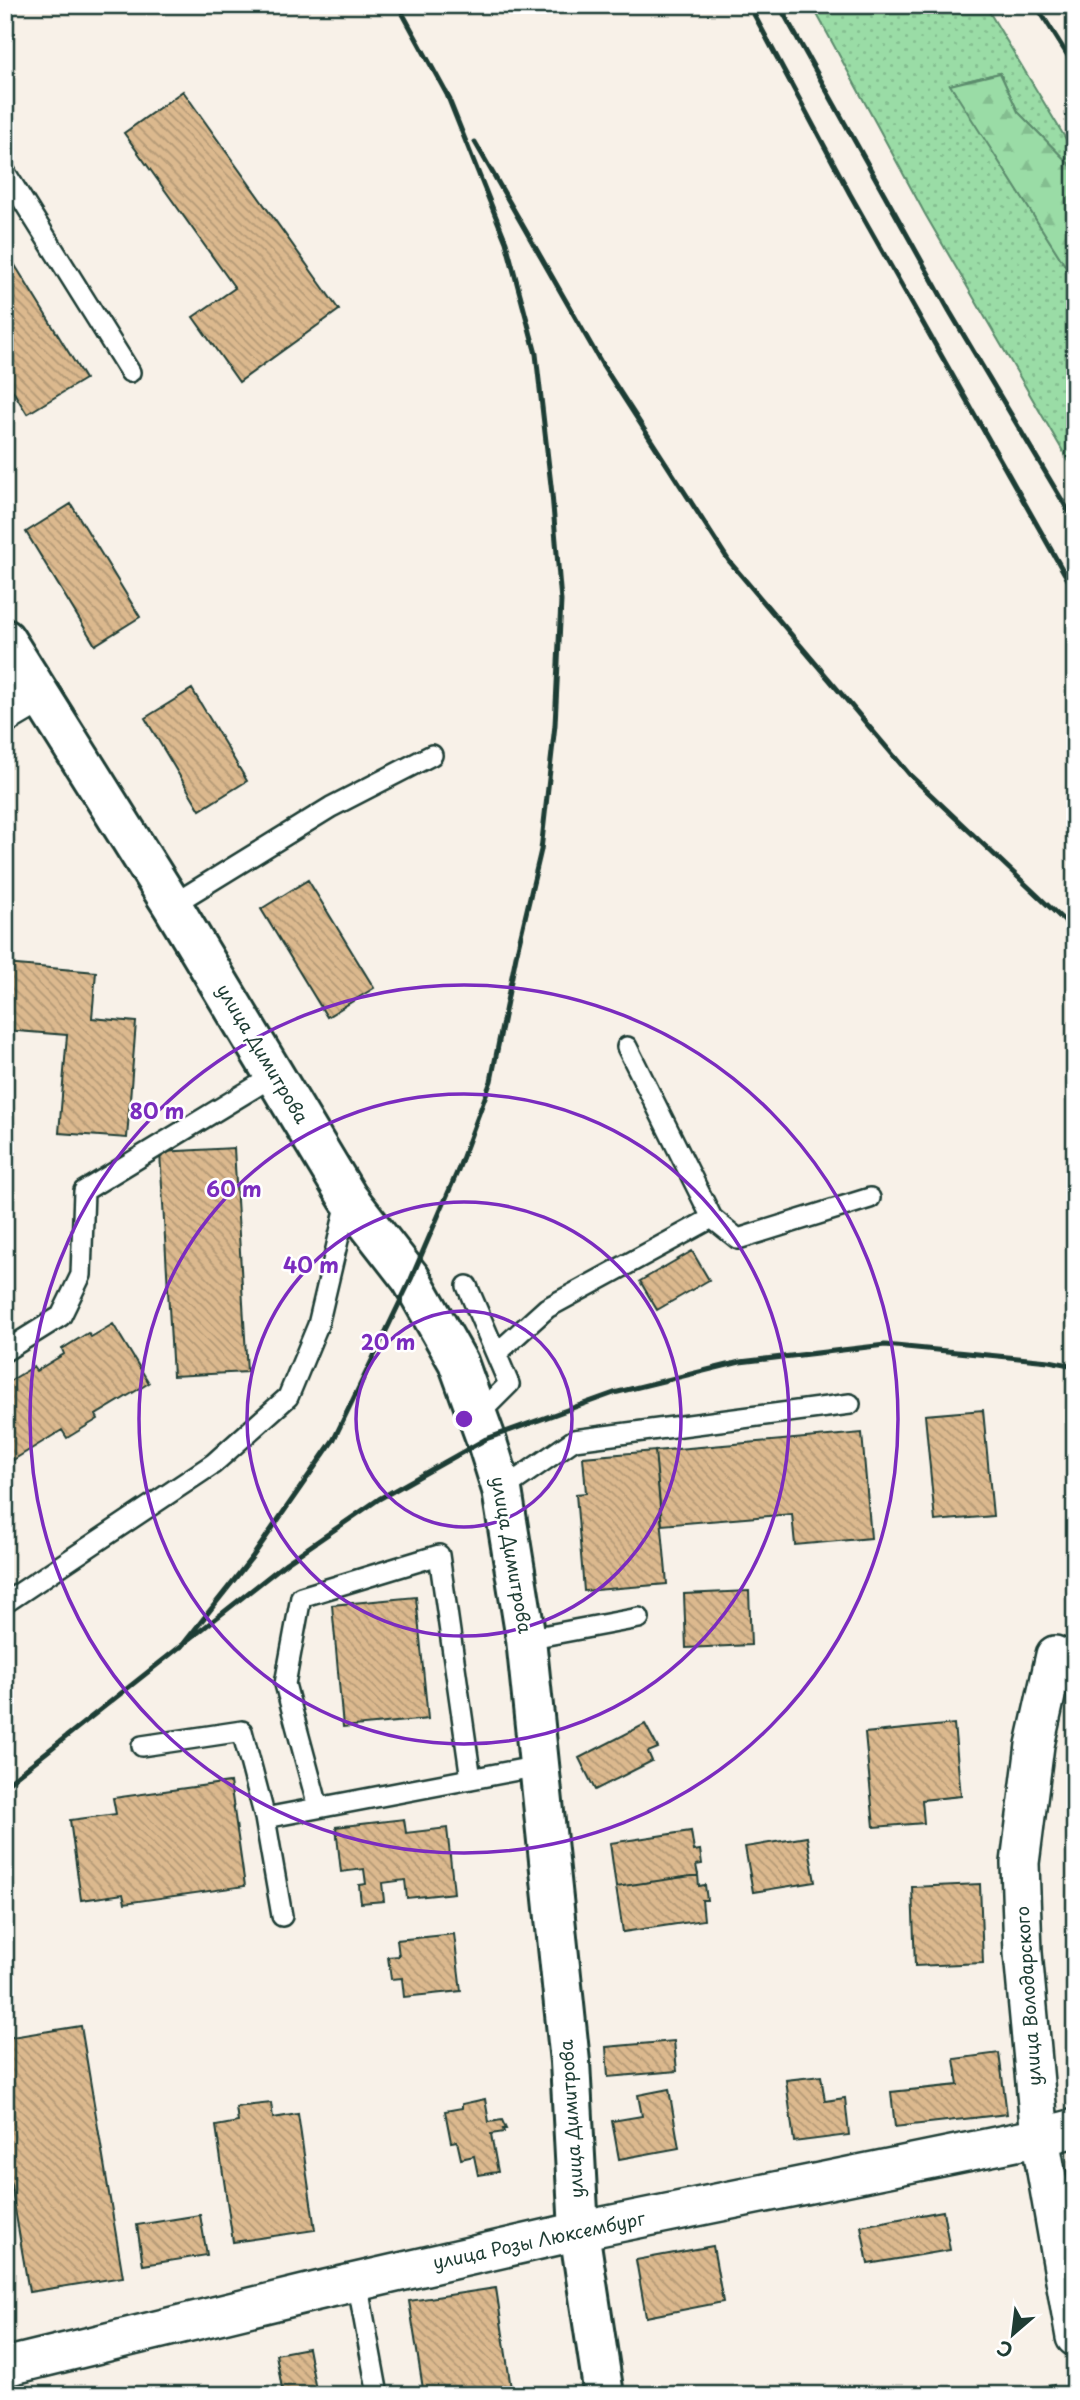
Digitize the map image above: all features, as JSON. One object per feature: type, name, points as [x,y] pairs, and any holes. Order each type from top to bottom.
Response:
[{"type":"street","name":"улица Димитрова","points":[[5,639],[172,905],[348,1198],[411,1279],[458,1362],[477,1416],[502,1490],[526,1639],[570,2062],[579,2231],[604,2395]]},
{"type":"street","points":[[5,714],[39,694]]},
{"type":"street","name":"улица Володарского","points":[[1055,1655],[1035,1745],[1020,1863],[1023,1953],[1058,2133],[1075,2337]]},
{"type":"street","name":"улица Розы Люксембург","points":[[5,2367],[358,2281],[579,2231],[1058,2133]]},
{"type":"lane","points":[[5,172],[130,372]]},
{"type":"lane","points":[[172,905],[331,807],[432,755]]},
{"type":"lane","points":[[627,1046],[712,1218],[738,1239],[870,1198]]},
{"type":"lane","points":[[5,1351],[61,1316],[81,1275],[84,1191],[275,1075]]},
{"type":"lane","points":[[5,1604],[214,1464],[288,1397],[318,1325],[348,1198]]},
{"type":"lane","points":[[496,1354],[547,1308],[712,1218]]},
{"type":"lane","points":[[467,1286],[509,1384],[477,1416]]},
{"type":"lane","points":[[502,1490],[574,1440],[850,1404]]},
{"type":"lane","points":[[318,1808],[285,1684],[301,1597],[439,1555],[471,1779]]},
{"type":"lane","points":[[526,1639],[639,1618]]},
{"type":"lane","points":[[142,1746],[242,1731],[265,1818],[282,1916]]},
{"type":"lane","points":[[265,1818],[539,1766]]},
{"type":"lane","points":[[358,2281],[378,2395]]},
{"type":"green space","points":[[812,5],[985,5],[1075,154],[1075,170],[1018,112],[1000,73],[951,85],[1075,281],[1075,342],[1071,350],[1075,352],[1075,472],[925,214]]},
{"type":"green space","points":[[1000,73],[1018,112],[1075,170],[1075,281],[950,85]]},
{"type":"building","points":[[183,91],[339,310],[239,382],[193,317],[235,288],[124,133]]},
{"type":"building","points":[[5,249],[85,379],[27,414],[5,378]]},
{"type":"building","points":[[71,504],[140,617],[95,645],[26,532]]},
{"type":"building","points":[[192,689],[247,781],[200,810],[145,718]]},
{"type":"building","points":[[308,880],[374,988],[327,1017],[261,909]]},
{"type":"building","points":[[5,964],[96,972],[92,1018],[136,1022],[127,1138],[59,1133],[67,1035],[5,1030]]},
{"type":"building","points":[[234,1148],[247,1372],[173,1376],[160,1152]]},
{"type":"building","points":[[692,1251],[709,1280],[657,1310],[640,1281]]},
{"type":"building","points":[[113,1324],[149,1383],[96,1415],[98,1419],[67,1438],[62,1430],[5,1465],[5,1384],[33,1367],[36,1371],[64,1354],[62,1349],[88,1333],[91,1337]]},
{"type":"building","points":[[983,1410],[993,1516],[935,1521],[925,1415]]},
{"type":"building","points":[[862,1433],[871,1538],[795,1545],[792,1514],[662,1525],[655,1451]]},
{"type":"building","points":[[655,1451],[667,1584],[584,1591],[576,1494],[586,1493],[583,1457]]},
{"type":"building","points":[[749,1591],[751,1645],[686,1648],[684,1594]]},
{"type":"building","points":[[416,1597],[428,1719],[343,1727],[332,1605]]},
{"type":"building","points":[[645,1724],[658,1748],[648,1752],[652,1761],[595,1790],[579,1758]]},
{"type":"building","points":[[954,1724],[961,1796],[922,1800],[924,1823],[874,1827],[865,1733]]},
{"type":"building","points":[[230,1782],[245,1886],[125,1903],[123,1894],[81,1900],[70,1820],[116,1814],[113,1798]]},
{"type":"building","points":[[404,1819],[406,1833],[447,1828],[454,1893],[407,1898],[405,1880],[382,1883],[384,1901],[361,1903],[359,1885],[366,1884],[364,1869],[341,1872],[336,1827]]},
{"type":"building","points":[[691,1831],[694,1851],[700,1850],[702,1864],[696,1865],[698,1875],[616,1887],[610,1843]]},
{"type":"building","points":[[807,1837],[815,1882],[753,1892],[745,1847]]},
{"type":"building","points":[[698,1875],[699,1886],[705,1885],[707,1900],[702,1900],[704,1920],[623,1932],[616,1887]]},
{"type":"building","points":[[980,1884],[983,1963],[915,1966],[912,1887]]},
{"type":"building","points":[[454,1934],[461,1991],[404,1997],[402,1978],[391,1979],[388,1957],[399,1956],[397,1940]]},
{"type":"building","points":[[81,2026],[123,2277],[29,2292],[5,2150],[5,2038]]},
{"type":"building","points":[[674,2041],[677,2071],[608,2077],[606,2047]]},
{"type":"building","points":[[999,2053],[1007,2114],[895,2127],[891,2092],[958,2085],[954,2059]]},
{"type":"building","points":[[821,2076],[825,2101],[845,2098],[849,2135],[794,2142],[786,2080]]},
{"type":"building","points":[[669,2089],[679,2148],[619,2159],[612,2121],[642,2116],[638,2095]]},
{"type":"building","points":[[485,2099],[489,2122],[502,2120],[506,2129],[503,2129],[504,2132],[491,2134],[498,2172],[478,2175],[474,2156],[461,2159],[457,2141],[451,2142],[445,2111]]},
{"type":"building","points":[[271,2103],[273,2118],[298,2114],[315,2230],[233,2242],[216,2126],[238,2122],[236,2107]]},
{"type":"building","points":[[943,2211],[950,2250],[868,2264],[861,2226]]},
{"type":"building","points":[[200,2215],[207,2255],[143,2265],[137,2225]]},
{"type":"building","points":[[713,2246],[723,2302],[646,2317],[636,2260]]},
{"type":"building","points":[[496,2288],[512,2395],[424,2395],[409,2301]]},
{"type":"building","points":[[308,2348],[317,2395],[283,2395],[276,2354]]},
{"type":"building","points":[[1054,2385],[1056,2395],[997,2395]]},
{"type":"railway","points":[[398,5],[450,100]]},
{"type":"railway","points":[[749,5],[850,194],[1075,592]]},
{"type":"railway","points":[[779,5],[950,312],[1075,522]]},
{"type":"railway","points":[[1036,5],[1075,67]]},
{"type":"railway","points":[[1070,5],[1075,14]]},
{"type":"railway","points":[[181,1647],[253,1556],[334,1439],[411,1279],[458,1170],[491,1081],[541,850],[555,725],[561,601],[536,354],[506,242],[446,92]]},
{"type":"railway","points":[[475,142],[602,364],[729,561],[910,775],[1075,931]]},
{"type":"railway","points":[[5,1785],[286,1563],[379,1499],[486,1439],[614,1393],[740,1362],[885,1345],[1049,1361],[1075,1366]]}]
